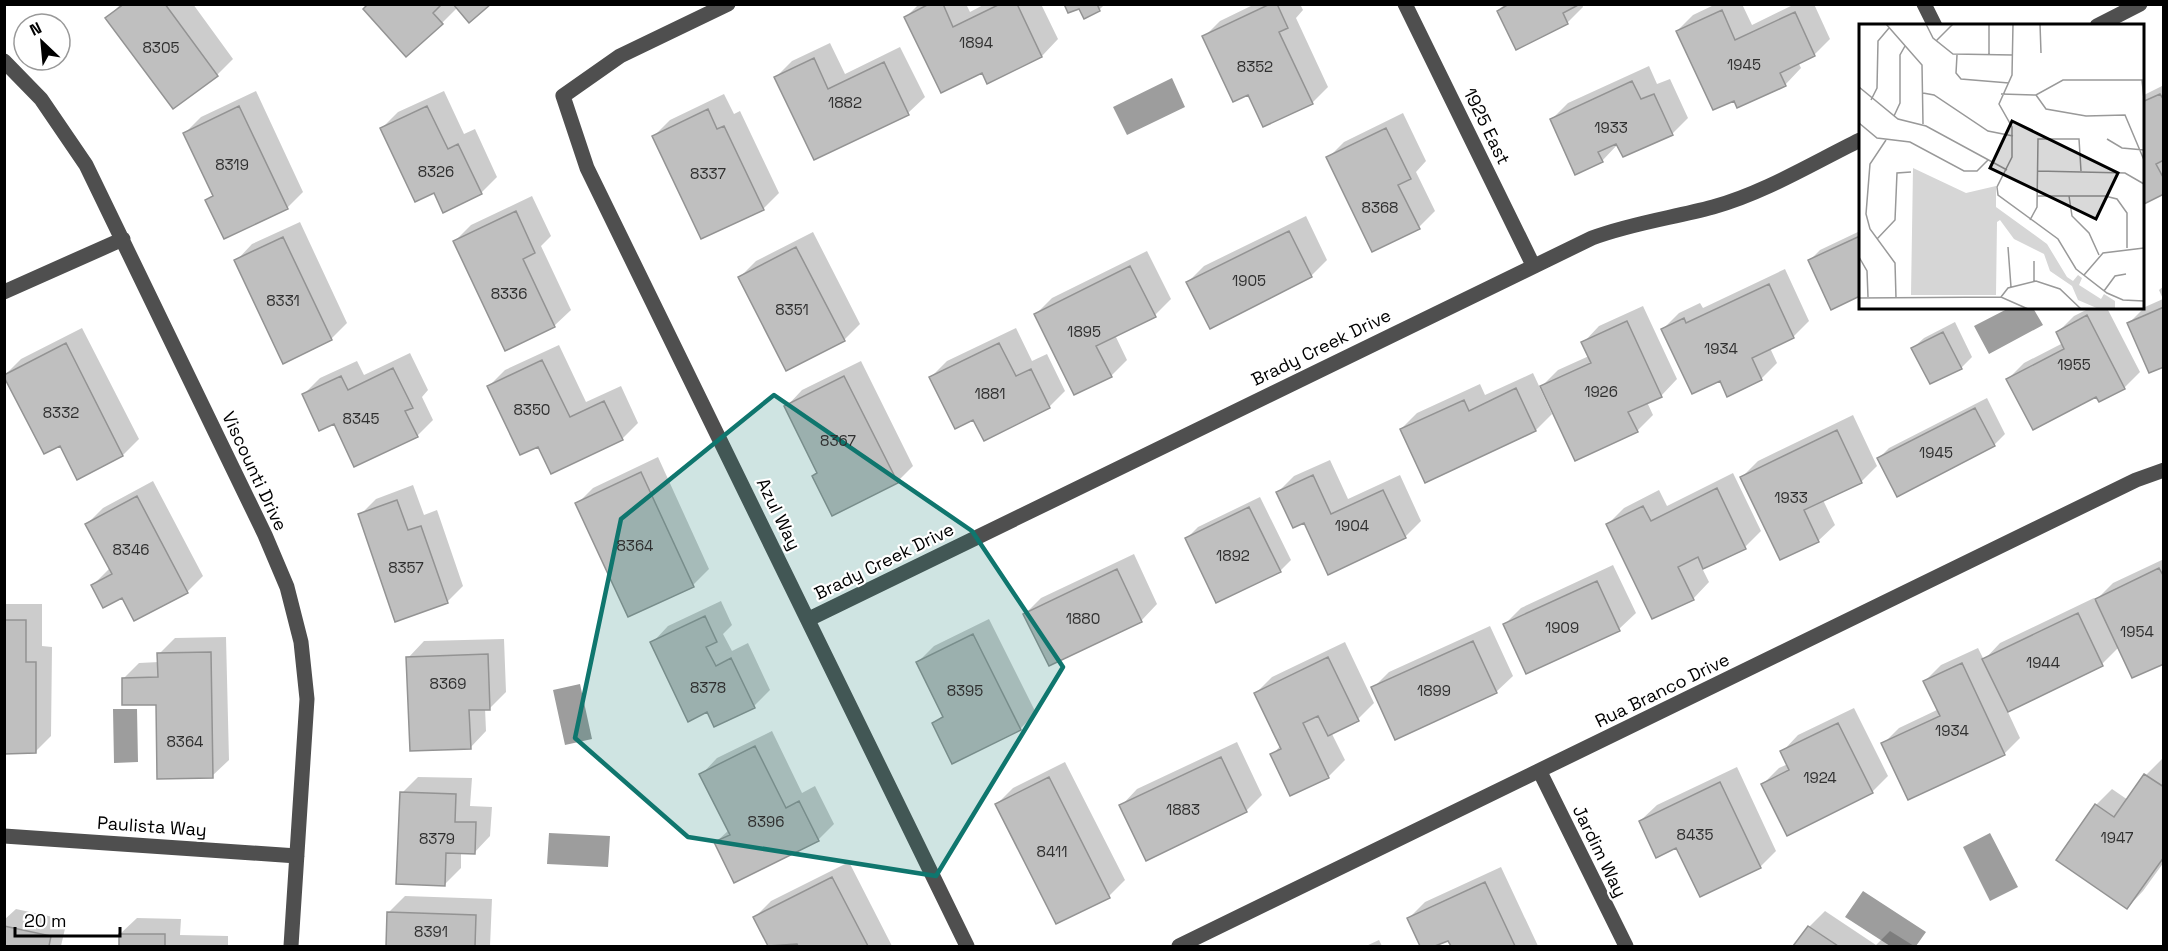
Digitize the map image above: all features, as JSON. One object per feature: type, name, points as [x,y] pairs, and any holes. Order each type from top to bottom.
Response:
[{"type":"street","name":"Azul Way","points":[[728,4],[620,56],[563,96],[587,168],[967,946]]},
{"type":"street","name":"1925 East","points":[[1406,4],[1533,265]]},
{"type":"street","points":[[1924,4],[1934,24]]},
{"type":"street","points":[[2101,24],[2140,4]]},
{"type":"street","name":"Viscounti Drive","points":[[4,62],[41,99],[86,165],[287,587],[301,642],[307,699],[291,946]]},
{"type":"street","name":"Brady Creek Drive","points":[[809,619],[1533,265],[1629,224],[1714,207],[1754,192],[1859,140]]},
{"type":"street","points":[[4,292],[123,239]]},
{"type":"street","name":"Rua Branco Drive","points":[[1179,946],[2125,485],[2163,470]]},
{"type":"street","name":"Jardim Way","points":[[1540,772],[1626,946]]},
{"type":"street","name":"Paulista Way","points":[[4,836],[297,856]]},
{"type":"highlighted area","points":[[774,395],[972,531],[1063,667],[936,876],[688,837],[575,738],[621,519]]},
{"type":"shaded area","points":[[1172,78],[1185,107],[1127,135],[1113,107]]},
{"type":"shaded area","points":[[2007,309],[2034,309],[2043,325],[1989,354],[1974,326]]},
{"type":"shaded area","points":[[580,684],[592,739],[565,745],[553,690]]},
{"type":"shaded area","points":[[113,709],[137,709],[138,762],[114,763]]},
{"type":"shaded area","points":[[549,833],[610,836],[608,867],[547,864]]},
{"type":"shaded area","points":[[1990,833],[2018,887],[1990,901],[1963,847]]},
{"type":"shaded area","points":[[1863,891],[1926,932],[1916,946],[1890,946],[1845,917]]},
{"type":"building","points":[[124,4],[165,4],[218,76],[173,109],[105,18]]},
{"type":"building","points":[[368,4],[442,4],[433,13],[443,24],[406,57],[363,9]]},
{"type":"building","points":[[453,4],[491,4],[469,23]]},
{"type":"building","points":[[929,4],[943,4],[953,27],[1000,4],[1017,4],[1042,57],[987,84],[982,73],[941,93],[904,17]]},
{"type":"building","points":[[1064,4],[1097,4],[1100,11],[1084,19],[1079,9],[1068,13]]},
{"type":"building","points":[[1270,4],[1277,4],[1288,28],[1279,32],[1313,104],[1263,127],[1248,95],[1233,102],[1202,36]]},
{"type":"building","points":[[1509,4],[1580,4],[1563,13],[1568,24],[1516,50],[1497,11]]},
{"type":"building","points":[[1722,10],[1735,40],[1795,12],[1815,56],[1780,73],[1786,86],[1737,108],[1734,101],[1713,110],[1676,31]]},
{"type":"building","points":[[814,58],[828,89],[884,62],[909,115],[814,160],[774,77]]},
{"type":"building","points":[[1632,81],[1641,99],[1654,94],[1673,135],[1623,157],[1616,144],[1598,152],[1603,162],[1575,175],[1550,119]]},
{"type":"building","points":[[2160,94],[2164,100],[2164,160],[2156,164],[2164,179],[2164,194],[2144,204],[2144,101]]},
{"type":"building","points":[[239,106],[288,209],[224,239],[205,200],[213,196],[183,133]]},
{"type":"building","points":[[427,106],[448,149],[458,144],[482,194],[443,213],[434,193],[415,202],[380,128]]},
{"type":"building","points":[[708,109],[717,129],[724,126],[764,210],[701,239],[652,136]]},
{"type":"building","points":[[1386,128],[1411,179],[1398,185],[1420,229],[1372,252],[1326,157]]},
{"type":"building","points":[[516,211],[535,253],[523,259],[555,327],[505,351],[453,241]]},
{"type":"building","points":[[1289,231],[1312,277],[1210,329],[1186,282]]},
{"type":"building","points":[[1859,236],[1859,296],[1831,310],[1808,260]]},
{"type":"building","points":[[283,237],[332,340],[283,364],[234,260]]},
{"type":"building","points":[[796,247],[845,341],[786,371],[738,277]]},
{"type":"building","points":[[1130,266],[1156,317],[1096,346],[1112,377],[1074,395],[1034,314]]},
{"type":"building","points":[[1769,284],[1794,338],[1752,358],[1762,380],[1727,397],[1720,381],[1692,394],[1661,329],[1684,318],[1686,323]]},
{"type":"building","points":[[2164,307],[2164,367],[2149,373],[2127,323]]},
{"type":"building","points":[[2087,315],[2125,389],[2099,402],[2096,397],[2033,430],[2006,379],[2064,349],[2056,332]]},
{"type":"building","points":[[1627,321],[1662,397],[1628,412],[1638,432],[1575,461],[1540,386],[1591,363],[1581,342]]},
{"type":"building","points":[[1943,332],[1962,369],[1930,384],[1911,348]]},
{"type":"building","points":[[66,343],[123,456],[77,480],[60,446],[44,454],[4,377]]},
{"type":"building","points":[[999,343],[1016,376],[1031,369],[1050,408],[984,441],[973,420],[955,429],[929,377]]},
{"type":"building","points":[[542,360],[570,417],[604,401],[623,440],[551,474],[538,447],[520,455],[487,386]]},
{"type":"building","points":[[393,368],[413,408],[405,411],[418,437],[354,467],[334,424],[319,431],[302,394],[341,376],[348,390]]},
{"type":"building","points":[[844,376],[898,483],[832,516],[812,476],[817,473],[784,406]]},
{"type":"building","points":[[1516,388],[1536,431],[1425,483],[1400,429],[1464,400],[1469,411]]},
{"type":"building","points":[[1975,408],[1995,446],[1897,497],[1877,458]]},
{"type":"building","points":[[1837,430],[1862,483],[1804,510],[1819,542],[1780,560],[1740,477]]},
{"type":"building","points":[[641,472],[694,587],[628,617],[575,503]]},
{"type":"building","points":[[1313,475],[1331,514],[1383,490],[1406,538],[1328,575],[1304,523],[1293,528],[1276,492]]},
{"type":"building","points":[[1717,488],[1746,549],[1703,569],[1698,557],[1678,567],[1694,600],[1652,619],[1606,524],[1643,506],[1651,521]]},
{"type":"building","points":[[137,496],[188,593],[134,621],[122,598],[103,608],[91,585],[112,574],[85,524]]},
{"type":"building","points":[[397,500],[408,530],[421,526],[448,603],[395,622],[358,514]]},
{"type":"building","points":[[1249,507],[1281,572],[1216,603],[1185,538]]},
{"type":"building","points":[[2159,568],[2164,577],[2164,664],[2132,678],[2095,599]]},
{"type":"building","points":[[1117,569],[1142,622],[1049,666],[1023,614]]},
{"type":"building","points":[[1597,581],[1620,631],[1526,674],[1503,624]]},
{"type":"building","points":[[2078,613],[2103,666],[2008,712],[1982,659]]},
{"type":"building","points":[[705,616],[717,642],[706,647],[716,666],[731,658],[755,708],[714,727],[707,712],[688,722],[650,642]]},
{"type":"building","points":[[4,620],[26,620],[26,662],[36,662],[36,753],[4,754]]},
{"type":"building","points":[[973,634],[1021,730],[952,764],[932,723],[943,717],[916,662]]},
{"type":"building","points":[[1473,641],[1497,693],[1395,740],[1371,687]]},
{"type":"building","points":[[211,652],[213,778],[157,779],[156,705],[122,705],[122,678],[158,677],[157,653]]},
{"type":"building","points":[[488,654],[490,710],[469,710],[471,749],[410,751],[406,657]]},
{"type":"building","points":[[1328,657],[1359,721],[1328,736],[1318,716],[1303,723],[1329,778],[1290,796],[1270,754],[1281,749],[1254,693]]},
{"type":"building","points":[[1962,663],[2005,755],[1908,800],[1881,743],[1940,716],[1923,681]]},
{"type":"building","points":[[1838,723],[1873,793],[1787,836],[1761,784],[1789,770],[1780,751]]},
{"type":"building","points":[[755,746],[786,808],[799,801],[819,841],[734,883],[714,842],[730,835],[699,774]]},
{"type":"building","points":[[1221,757],[1247,812],[1146,861],[1119,805]]},
{"type":"building","points":[[2144,774],[2164,787],[2164,857],[2127,909],[2056,860],[2095,804],[2114,817]]},
{"type":"building","points":[[1049,777],[1110,898],[1056,924],[995,804]]},
{"type":"building","points":[[1720,782],[1761,868],[1700,897],[1676,848],[1656,858],[1639,821]]},
{"type":"building","points":[[400,792],[456,794],[455,822],[476,822],[475,854],[446,853],[445,886],[396,884]]},
{"type":"building","points":[[832,877],[868,946],[798,946],[797,944],[768,946],[753,917]]},
{"type":"building","points":[[1485,882],[1515,946],[1451,946],[1448,941],[1435,946],[1420,946],[1407,918]]},
{"type":"building","points":[[387,912],[476,915],[475,946],[386,946]]},
{"type":"building","points":[[4,926],[51,936],[49,946],[4,946]]},
{"type":"building","points":[[1808,926],[1838,946],[1793,946]]},
{"type":"building","points":[[119,934],[165,934],[165,946],[119,946]]}]
